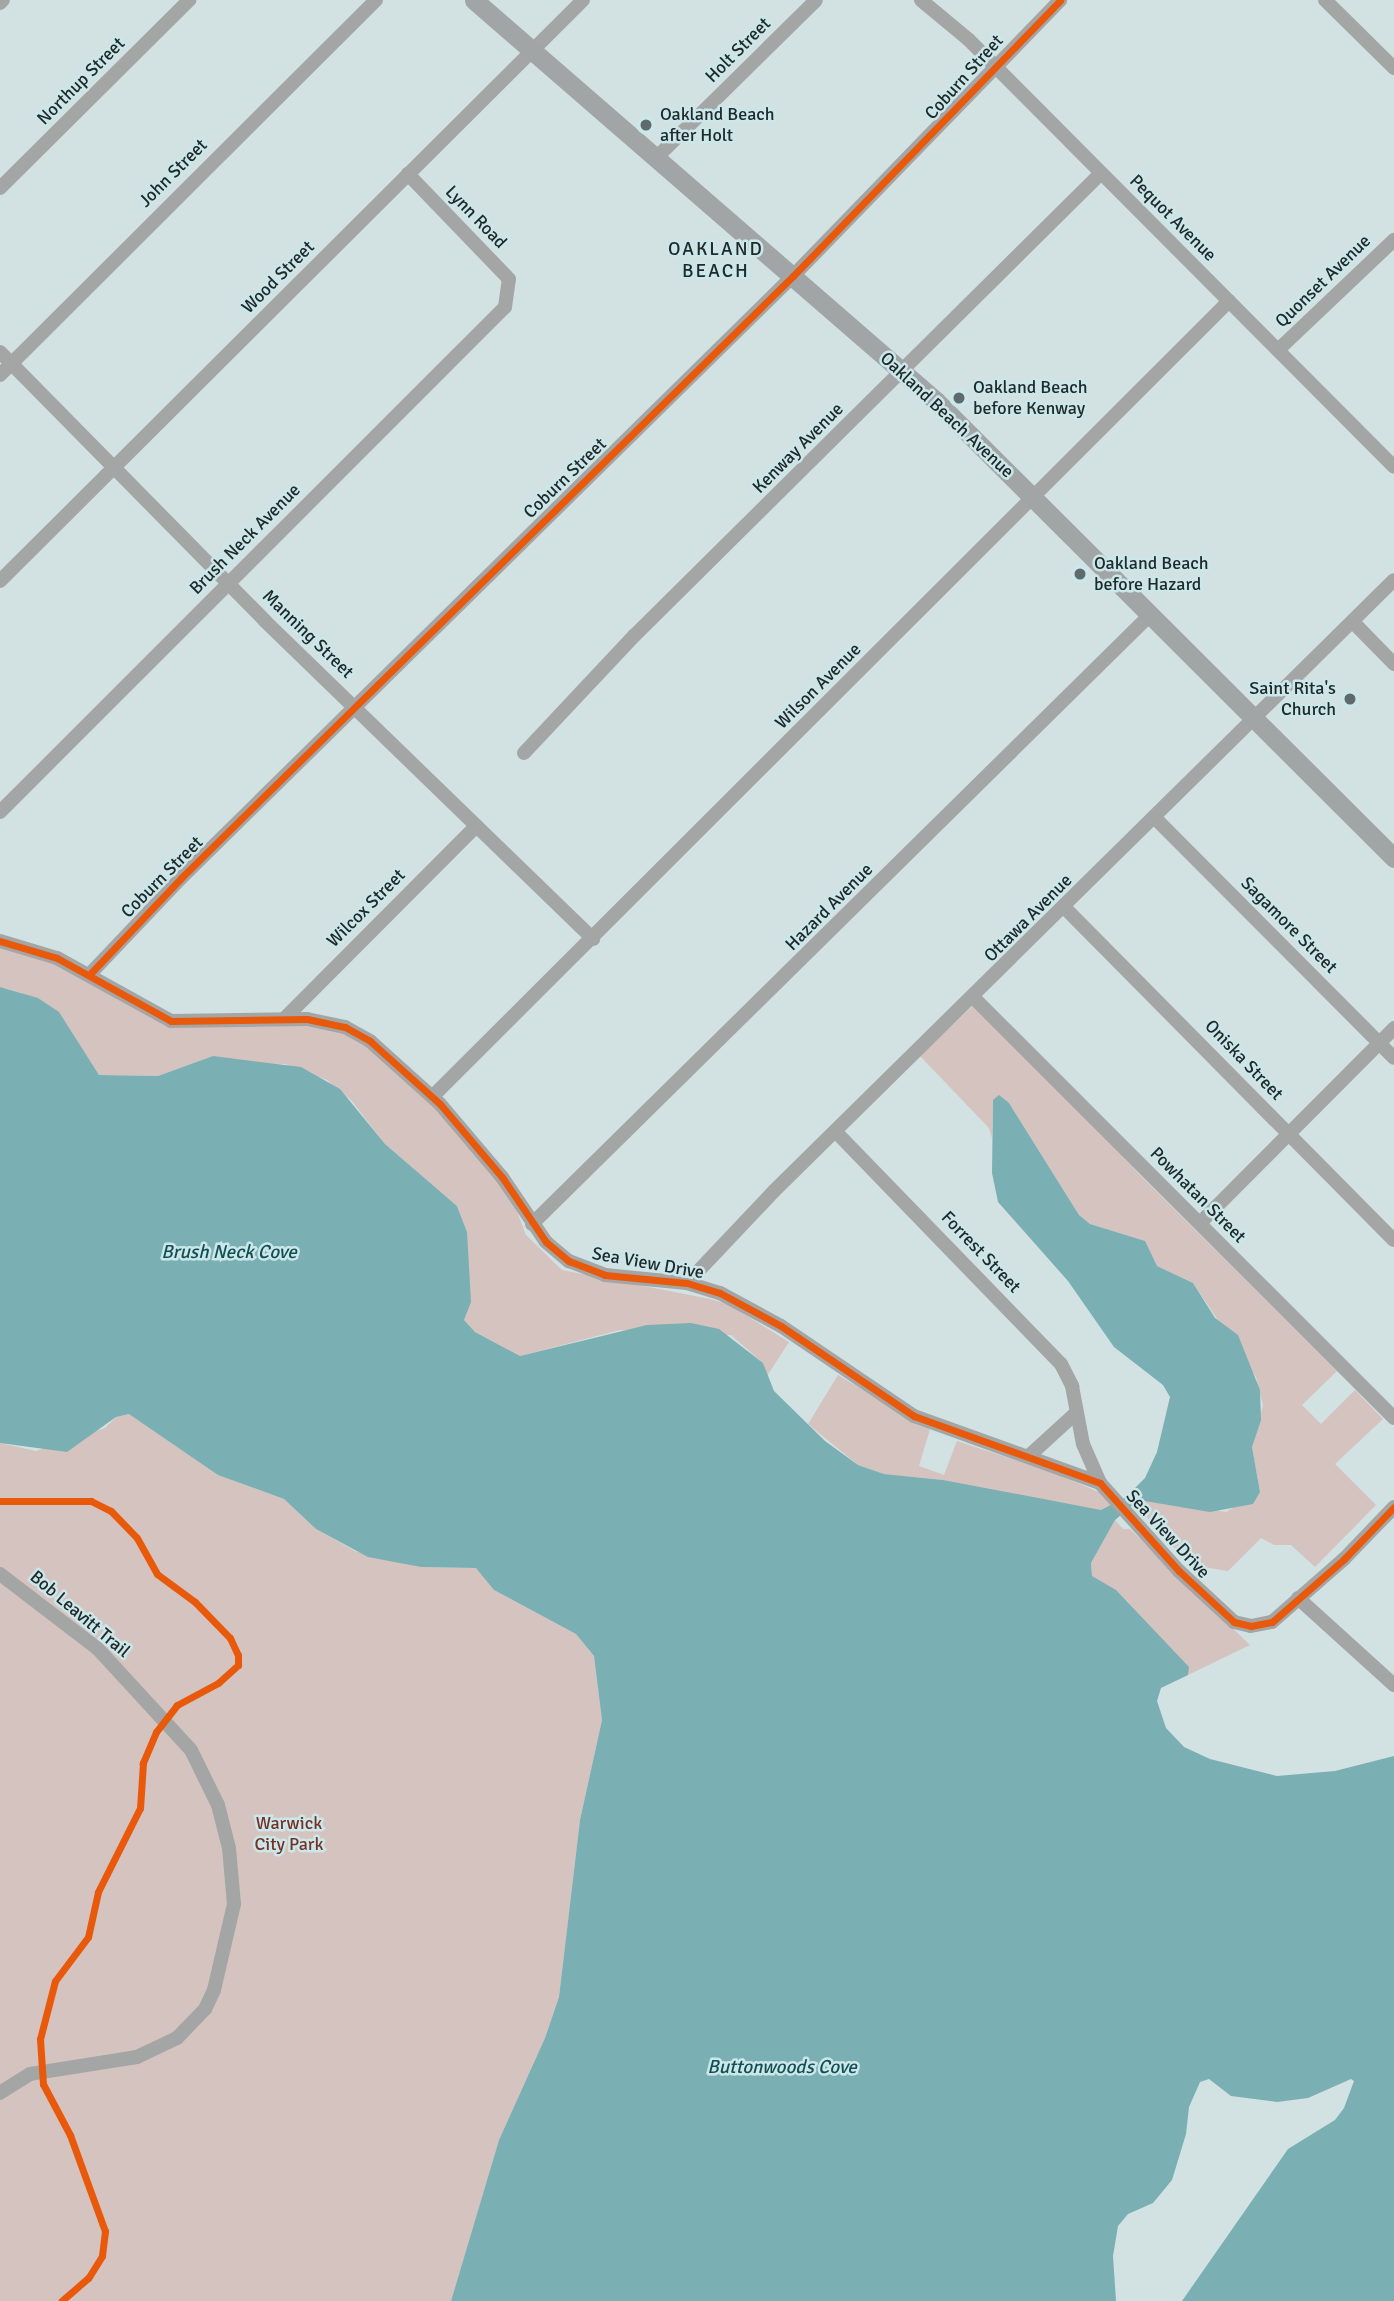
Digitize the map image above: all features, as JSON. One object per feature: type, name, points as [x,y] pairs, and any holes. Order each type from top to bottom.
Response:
[{"type":"street","name":"Northup Street","points":[[0,188],[189,0]]},
{"type":"street","name":"John Street","points":[[0,375],[376,0]]},
{"type":"street","name":"Oakland Beach Avenue","points":[[474,0],[902,370],[1394,858]]},
{"type":"street","name":"Wood Street","points":[[0,581],[583,0]]},
{"type":"street","name":"Holt Street","points":[[657,157],[816,0]]},
{"type":"street","name":"Pequot Avenue","points":[[921,0],[996,68],[1394,467]]},
{"type":"street","name":"Coburn Street","points":[[89,975],[356,706],[793,276],[1060,0]]},
{"type":"street","points":[[1325,0],[1394,68]]},
{"type":"street","name":"Kenway Avenue","points":[[524,753],[635,635],[1101,173]]},
{"type":"street","name":"Lynn Road","points":[[408,174],[498,266],[509,279],[510,290]]},
{"type":"street","name":"Quonset Avenue","points":[[1278,350],[1394,240]]},
{"type":"street","name":"Brush Neck Avenue","points":[[0,812],[499,315],[510,290]]},
{"type":"street","name":"Wilson Avenue","points":[[433,1097],[1229,301]]},
{"type":"street","name":"Manning Street","points":[[0,352],[228,584],[593,939]]},
{"type":"street","name":"Ottawa Avenue","points":[[687,1283],[1394,580]]},
{"type":"street","name":"Hazard Avenue","points":[[532,1224],[1150,615]]},
{"type":"street","points":[[1353,622],[1394,664]]},
{"type":"street","name":"Sagamore Street","points":[[1156,819],[1394,1058]]},
{"type":"street","name":"Wilcox Street","points":[[285,1018],[476,826]]},
{"type":"street","name":"Oniska Street","points":[[1065,908],[1394,1240]]},
{"type":"street","name":"Sea View Drive","points":[[0,941],[45,954],[89,975],[170,1021],[285,1018],[345,1027],[379,1048],[433,1097],[502,1177],[532,1224],[553,1248],[588,1270],[687,1283],[720,1293],[763,1315],[914,1416],[981,1442],[1030,1455],[1100,1483],[1234,1622],[1251,1626],[1272,1622],[1394,1507]]},
{"type":"street","name":"Powhatan Street","points":[[974,998],[1201,1222],[1394,1418]]},
{"type":"street","points":[[1201,1222],[1394,1028]]},
{"type":"street","name":"Forrest Street","points":[[836,1132],[1039,1337],[1067,1376],[1083,1444],[1100,1483]]},
{"type":"street","points":[[1030,1455],[1076,1413]]},
{"type":"street","name":"Bob Leavitt Trail","points":[[0,1574],[97,1649],[191,1750],[218,1805],[229,1848],[234,1904],[214,1990],[205,2009],[177,2038],[137,2057],[30,2074],[0,2093]]},
{"type":"street","points":[[1298,1598],[1394,1685]]},
{"type":"green space","points":[[0,940],[48,953],[171,1020],[286,1016],[359,1033],[433,1096],[514,1204],[526,1235],[562,1270],[728,1304],[789,1342],[767,1376],[763,1363],[731,1335],[620,1330],[520,1356],[475,1332],[464,1320],[467,1232],[457,1206],[385,1144],[351,1100],[327,1080],[285,1064],[240,1063],[213,1056],[158,1076],[99,1075],[84,1052],[22,993],[0,987]]},
{"type":"green space","points":[[977,1002],[1141,1176],[1337,1371],[1302,1405],[1321,1424],[1355,1390],[1383,1419],[1335,1464],[1376,1505],[1315,1567],[1291,1545],[1274,1545],[1261,1538],[1228,1571],[1203,1567],[1179,1553],[1134,1503],[1153,1500],[1226,1512],[1260,1492],[1252,1447],[1263,1405],[1256,1377],[1193,1283],[1157,1266],[1144,1241],[1090,1224],[1079,1215],[1009,1103],[993,1100],[992,1138],[989,1128],[920,1056]]},
{"type":"green space","points":[[838,1375],[930,1429],[919,1466],[944,1475],[957,1441],[1052,1472],[1101,1493],[1113,1504],[1101,1510],[1069,1506],[943,1480],[884,1474],[858,1465],[808,1424]]},
{"type":"green space","name":"Warwick City Park","points":[[129,1414],[232,1480],[284,1499],[316,1529],[355,1551],[421,1567],[477,1568],[494,1590],[576,1634],[594,1656],[602,1720],[580,1820],[559,1997],[545,2038],[499,2140],[451,2301],[0,2301],[0,1443],[36,1451],[105,1428],[116,1417]]},
{"type":"green space","points":[[1115,1520],[1123,1529],[1130,1529],[1250,1645],[1188,1675],[1127,1601],[1092,1576],[1091,1563]]},
{"type":"water","name":"Brush Neck Cove","points":[[0,987],[38,998],[59,1012],[99,1075],[158,1076],[213,1056],[301,1067],[340,1089],[385,1144],[457,1206],[467,1232],[471,1302],[464,1320],[475,1332],[520,1356],[647,1325],[691,1323],[719,1329],[763,1363],[774,1391],[825,1441],[858,1465],[884,1474],[943,1480],[1101,1510],[1126,1497],[1145,1478],[1157,1452],[1170,1397],[1163,1385],[1114,1347],[1068,1281],[998,1202],[992,1173],[993,1100],[999,1095],[1009,1103],[1079,1215],[1090,1224],[1145,1241],[1157,1266],[1193,1283],[1215,1318],[1238,1335],[1260,1390],[1261,1420],[1252,1447],[1260,1492],[1253,1504],[1210,1512],[1139,1500],[1115,1520],[1091,1563],[1092,1576],[1116,1590],[1189,1667],[1188,1675],[1161,1688],[1157,1701],[1166,1728],[1184,1747],[1210,1759],[1277,1776],[1335,1771],[1394,1756],[1394,2301],[1182,2301],[1288,2149],[1335,2120],[1344,2108],[1354,2081],[1351,2079],[1308,2098],[1277,2102],[1231,2096],[1209,2079],[1200,2082],[1189,2107],[1186,2134],[1172,2180],[1153,2203],[1128,2214],[1118,2226],[1113,2256],[1116,2301],[451,2301],[499,2140],[545,2038],[559,1997],[580,1820],[602,1720],[594,1656],[576,1634],[494,1590],[476,1568],[421,1567],[368,1557],[316,1529],[284,1499],[218,1475],[129,1414],[116,1417],[67,1452],[0,1443]]},
{"type":"cycle path","points":[[89,975],[181,878],[793,276],[1060,0]]},
{"type":"cycle path","points":[[0,941],[57,958],[171,1021],[307,1019],[345,1027],[370,1041],[440,1104],[502,1177],[546,1242],[569,1261],[605,1275],[687,1283],[720,1293],[781,1326],[914,1416],[1100,1483],[1179,1571],[1234,1622],[1251,1626],[1272,1622],[1344,1559],[1394,1507]]},
{"type":"cycle path","points":[[0,1501],[91,1501],[111,1511],[137,1538],[157,1574],[195,1602],[230,1638],[238,1655],[238,1665],[218,1683],[177,1705],[156,1732],[143,1763],[140,1808],[98,1892],[88,1937],[55,1981],[40,2039],[43,2084],[70,2135],[105,2231],[102,2256],[88,2278],[62,2301]]},
{"type":"place","name":"Oakland Beach after Holt","points":[[646,125]]},
{"type":"place","name":"Oakland Beach before Kenway","points":[[959,398]]},
{"type":"place","name":"Oakland Beach before Hazard","points":[[1080,574]]},
{"type":"place","name":"Saint Rita's Church","points":[[1350,699]]},
{"type":"district","name":"OAKLAND BEACH","points":[[716,261]]},
{"type":"water label","name":"Buttonwoods Cove","points":[[782,2068]]}]
